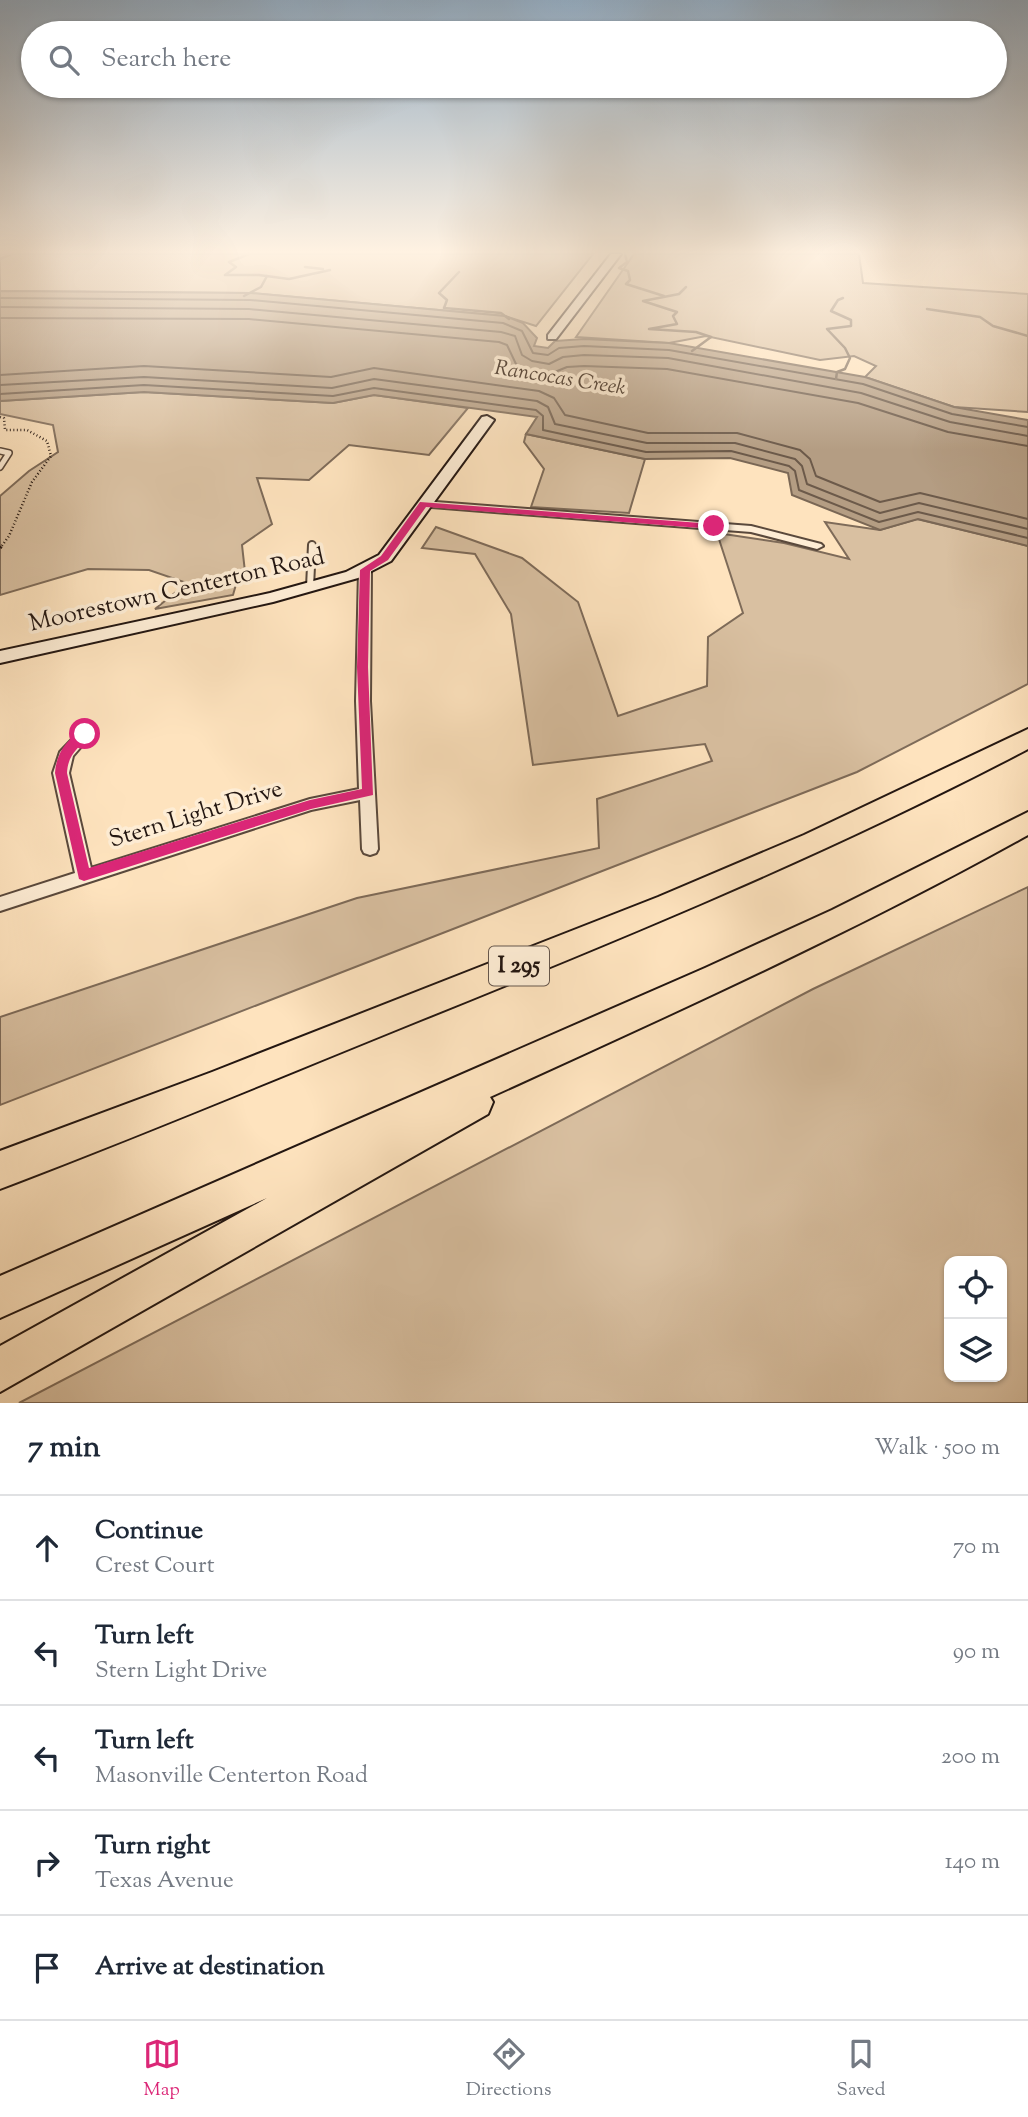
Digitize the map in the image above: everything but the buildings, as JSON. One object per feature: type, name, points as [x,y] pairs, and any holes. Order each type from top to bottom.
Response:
[{"type":"highway","name":"I 295","points":[[0,1170],[148,1116],[620,926],[850,826],[1028,738]]},
{"type":"highway","points":[[0,1297],[601,1030],[937,873],[1028,822]]},
{"type":"highway","points":[[0,1370],[601,1030]]},
{"type":"street","points":[[552,337],[566,319]]},
{"type":"street","points":[[370,849],[363,667],[365,570],[385,558],[487,420]]},
{"type":"street","points":[[423,504],[751,529],[817,546]]},
{"type":"street","name":"Moorestown Centerton Road","points":[[0,657],[310,587],[365,570]]},
{"type":"street","points":[[84,875],[61,773],[62,761],[70,747],[85,734]]},
{"type":"street","name":"Stern Light Drive","points":[[0,904],[310,805],[369,792]]},
{"type":"lane","points":[[0,451],[9,453],[0,467]]},
{"type":"lane","points":[[310,587],[312,545]]},
{"type":"path","points":[[0,417],[4,418],[5,430],[27,430],[47,442],[51,456],[32,482],[9,536],[0,548]]},
{"type":"shaded area","points":[[516,319],[541,319],[536,326]]},
{"type":"shaded area","points":[[588,319],[1028,319],[1028,412],[954,407],[865,377],[876,366],[854,356],[820,360],[706,336],[669,343],[576,337]]},
{"type":"shaded area","points":[[144,392],[333,403],[374,395],[468,408],[429,455],[349,445],[309,480],[257,478],[272,524],[242,545],[245,572],[237,581],[233,595],[155,609],[187,583],[149,570],[88,569],[0,595],[0,496],[29,471],[58,452],[53,425],[0,414],[0,401]]},
{"type":"shaded area","points":[[526,434],[645,459],[629,513],[531,507],[544,469],[524,442]]},
{"type":"shaded area","points":[[917,519],[1028,546],[1028,684],[857,772],[0,1105],[0,1017],[357,898],[599,848],[597,799],[712,761],[705,744],[533,765],[511,614],[475,554],[422,548],[436,527],[522,558],[578,602],[618,716],[707,686],[708,637],[743,613],[717,533],[784,543],[849,559],[825,522],[880,530]]},
{"type":"shaded area","points":[[1028,887],[1028,1403],[19,1403],[813,989]]},
{"type":"water","name":"Rancocas Creek","points":[[0,319],[514,319],[523,323],[537,338],[534,346],[548,348],[555,341],[584,339],[669,343],[865,377],[954,407],[1028,420],[1028,546],[918,519],[880,530],[792,495],[788,473],[730,458],[645,459],[526,434],[537,417],[374,395],[333,403],[144,392],[0,401]]},
{"type":"waterway","points":[[675,319],[677,324],[649,329],[696,332],[711,337],[692,351]]},
{"type":"waterway","points":[[836,379],[837,372],[845,369],[850,358],[845,348],[827,329],[851,326],[850,319]]},
{"type":"waterway","points":[[984,319],[993,326],[1028,336]]},
{"type":"route","points":[[85,734],[70,747],[62,761],[61,773],[84,875],[310,805],[369,792],[363,701],[365,570],[385,558],[423,504],[714,526]]}]
